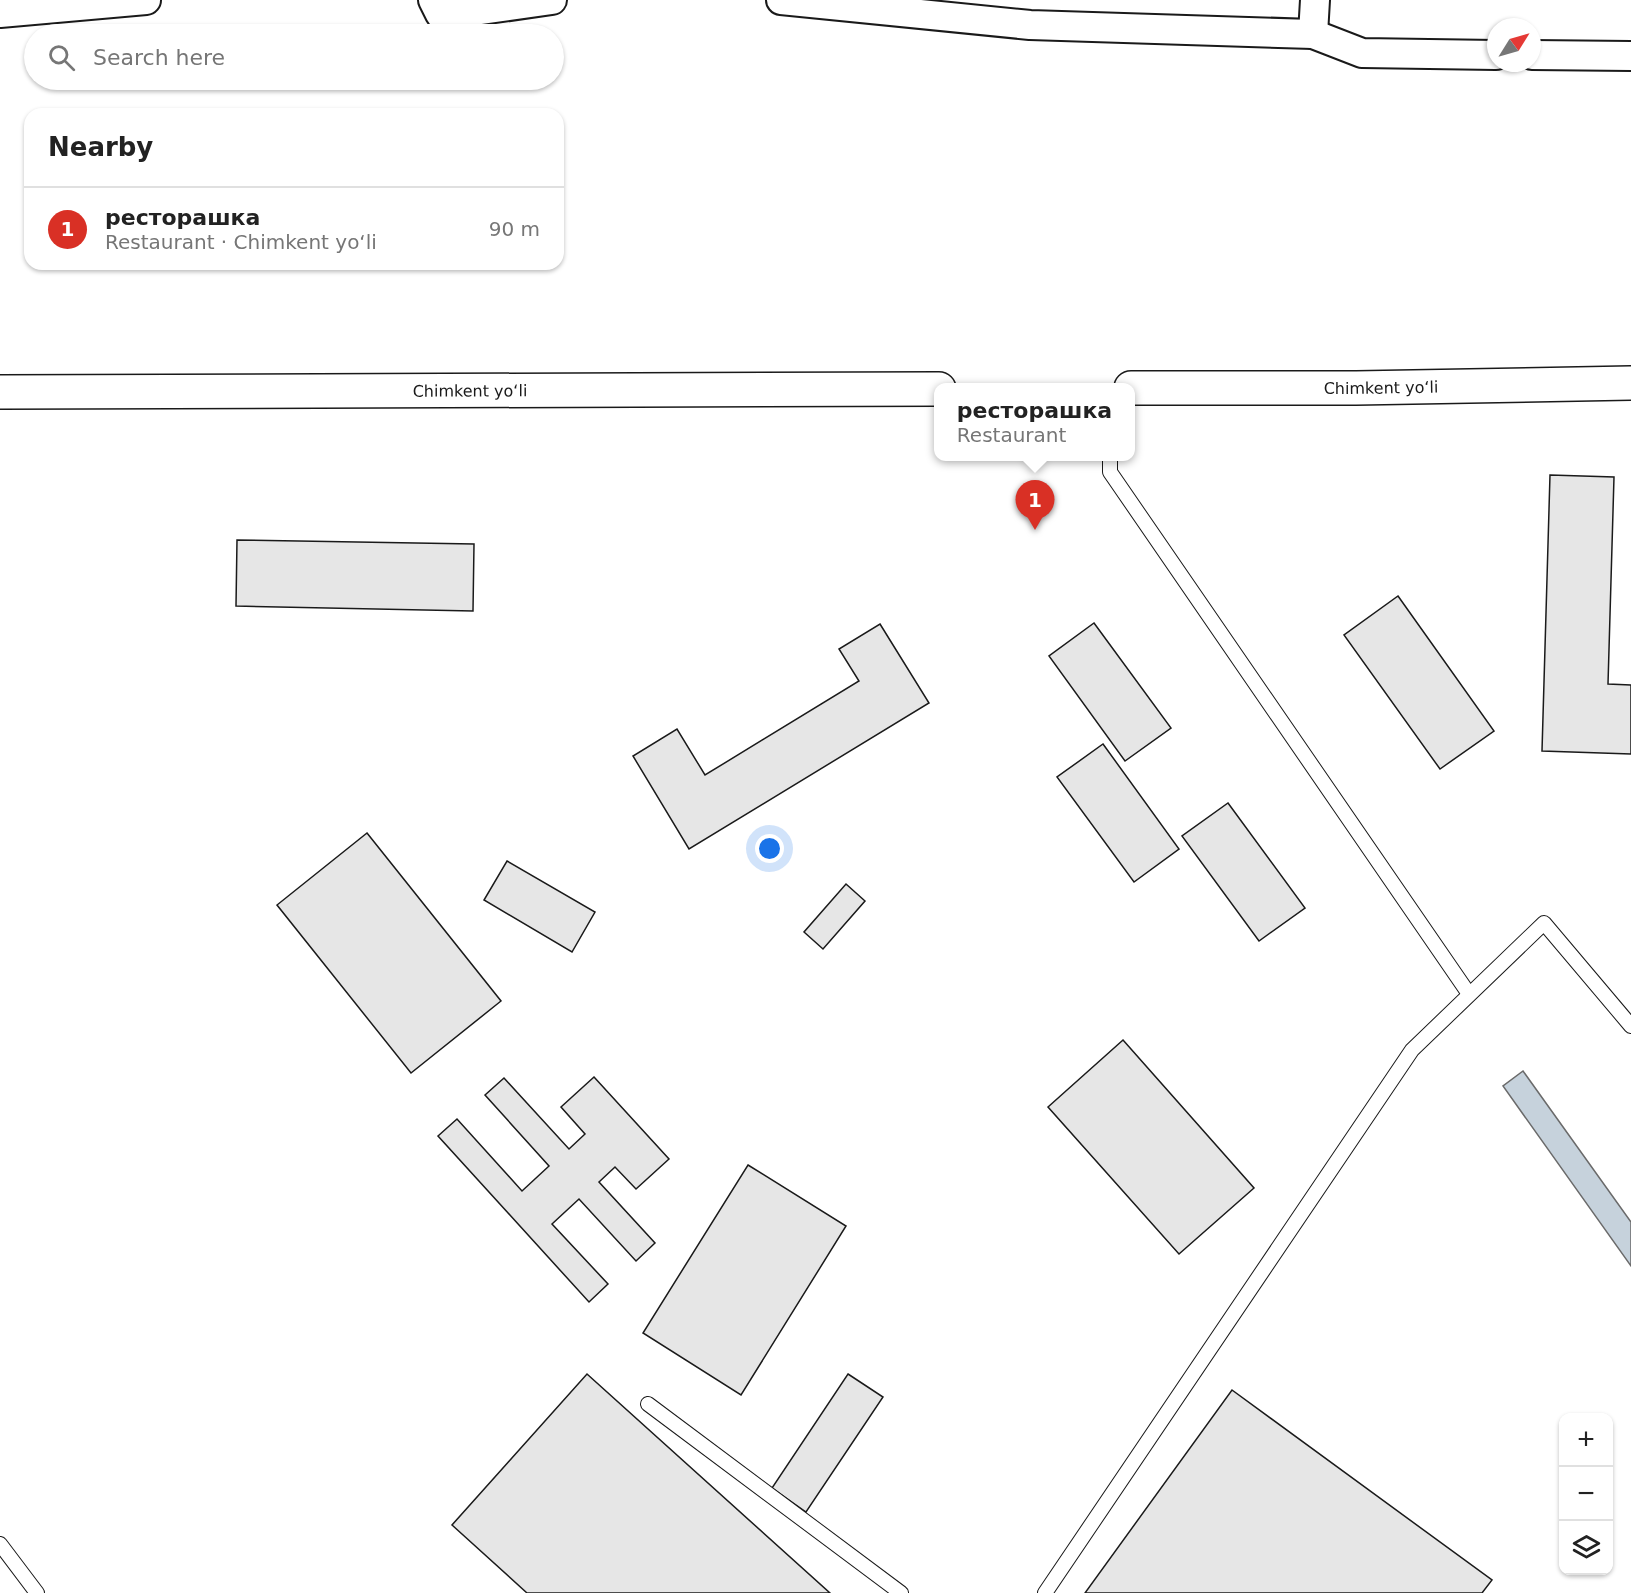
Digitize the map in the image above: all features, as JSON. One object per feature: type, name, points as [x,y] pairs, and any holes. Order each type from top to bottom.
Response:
[{"type":"highway","name":"Chimkent yo‘li","points":[[1135,388],[1356,388],[1631,383]]},
{"type":"highway","name":"Chimkent yo‘li","points":[[0,392],[934,388]]},
{"type":"street","points":[[0,13],[146,0]]},
{"type":"street","points":[[433,0],[440,14],[453,14],[552,0]]},
{"type":"street","points":[[781,0],[1030,25],[1313,34],[1362,53],[1487,55]]},
{"type":"street","points":[[1313,34],[1315,0]]},
{"type":"street","points":[[1541,55],[1631,56]]},
{"type":"lane","points":[[1110,461],[1110,472],[1469,994]]},
{"type":"lane","points":[[1045,1593],[1412,1050],[1469,994],[1544,922],[1631,1026]]},
{"type":"lane","points":[[648,1404],[901,1593]]},
{"type":"lane","points":[[0,1544],[37,1593]]},
{"type":"shaded area","points":[[1523,1071],[1631,1222],[1631,1266],[1503,1086]]},
{"type":"building","points":[[1550,475],[1614,477],[1608,684],[1631,685],[1631,754],[1542,751]]},
{"type":"building","points":[[237,540],[474,544],[473,611],[236,606]]},
{"type":"building","points":[[1398,596],[1494,731],[1440,769],[1344,635]]},
{"type":"building","points":[[1094,623],[1171,728],[1125,761],[1049,656]]},
{"type":"building","points":[[880,624],[929,703],[689,849],[633,756],[677,729],[705,775],[859,681],[839,649]]},
{"type":"building","points":[[1103,744],[1179,849],[1134,882],[1057,777]]},
{"type":"building","points":[[1228,803],[1305,908],[1259,941],[1182,836]]},
{"type":"building","points":[[367,833],[501,1001],[411,1073],[277,905]]},
{"type":"building","points":[[507,861],[595,912],[572,952],[484,900]]},
{"type":"building","points":[[846,884],[865,901],[823,949],[804,932]]},
{"type":"building","points":[[1123,1040],[1254,1188],[1179,1254],[1048,1107]]},
{"type":"building","points":[[594,1077],[669,1159],[636,1189],[615,1167],[599,1182],[655,1243],[636,1261],[579,1199],[552,1224],[608,1284],[589,1302],[438,1136],[457,1119],[522,1191],[549,1166],[485,1095],[504,1078],[569,1149],[585,1134],[561,1107]]},
{"type":"building","points":[[748,1165],[846,1226],[741,1395],[643,1333]]},
{"type":"building","points":[[587,1374],[830,1593],[527,1593],[452,1525]]},
{"type":"building","points":[[848,1374],[883,1397],[806,1512],[772,1488]]},
{"type":"building","points":[[1232,1390],[1492,1580],[1482,1593],[1085,1593]]},
{"type":"place","name":"ресторашка","points":[[1035,530]]}]
